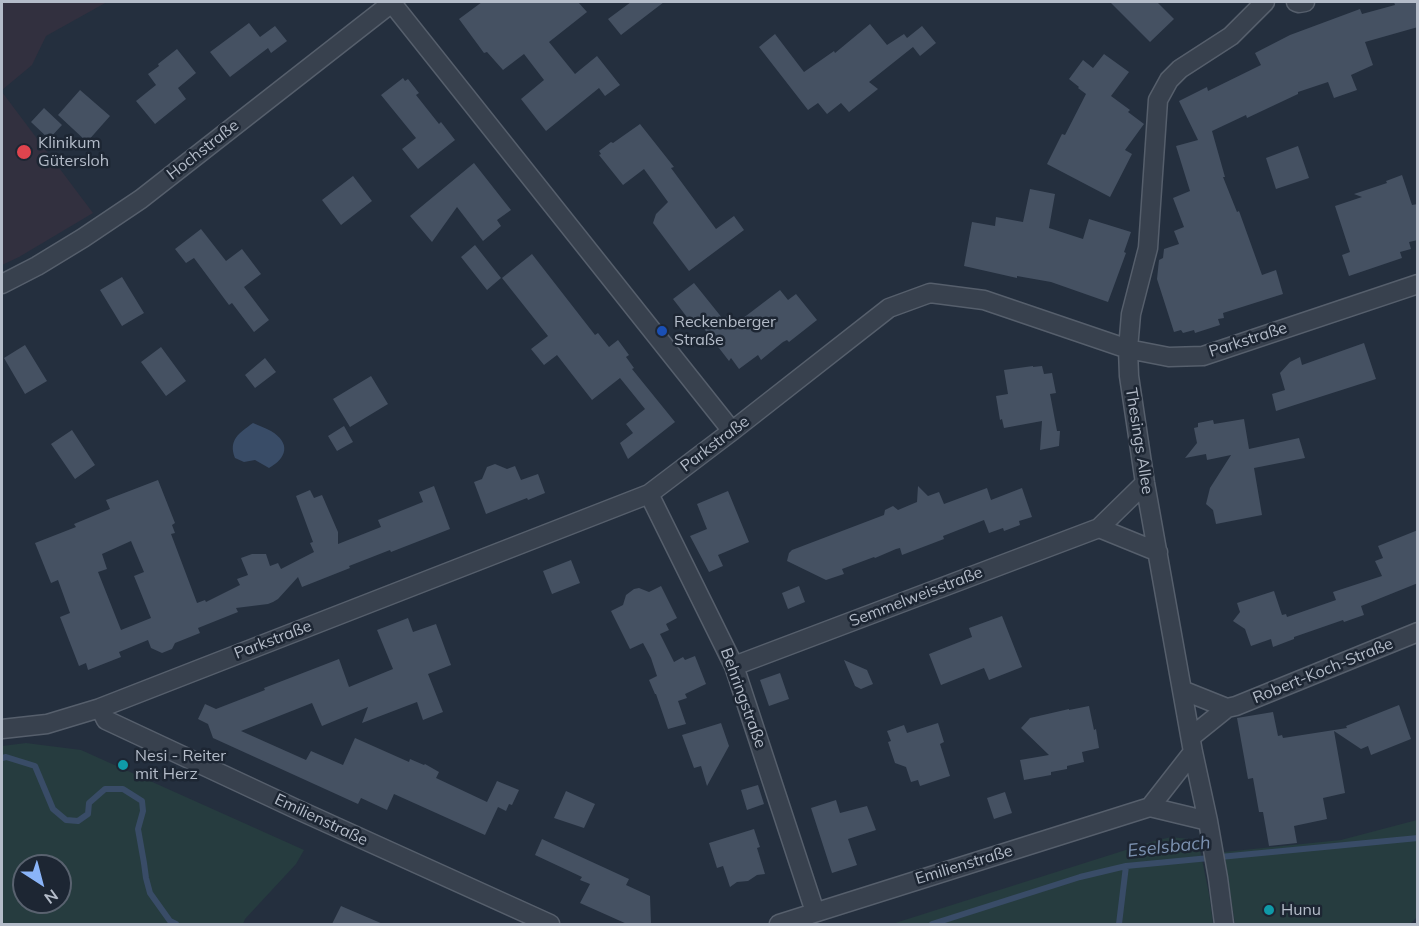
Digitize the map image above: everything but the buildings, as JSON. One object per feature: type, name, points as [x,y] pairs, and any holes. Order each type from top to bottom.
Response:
[{"type":"street","points":[[392,2],[732,431]]},
{"type":"street","name":"Hochstraße","points":[[2,284],[83,238],[141,199],[392,2]]},
{"type":"street","name":"Thesings Allee","points":[[1224,924],[1208,821],[1144,483],[1129,376],[1128,349],[1131,314],[1148,248],[1158,100],[1168,80],[1180,69],[1231,36],[1265,2]]},
{"type":"street","points":[[1296,2],[1305,2]]},
{"type":"street","name":"Parkstraße","points":[[2,729],[47,724],[100,708],[649,494],[889,308],[930,293],[984,300],[1128,349],[1169,357],[1203,356],[1418,284]]},
{"type":"street","name":"Semmelweisstraße","points":[[734,666],[1099,528],[1144,483]]},
{"type":"street","name":"Behringstraße","points":[[649,494],[734,666],[815,912]]},
{"type":"street","points":[[1099,528],[1158,552]]},
{"type":"street","name":"Robert-Koch-Straße","points":[[1192,744],[1227,708],[1418,632]]},
{"type":"street","points":[[1182,690],[1227,708]]},
{"type":"street","name":"Emilienstraße","points":[[100,708],[106,720],[550,924]]},
{"type":"street","points":[[1192,744],[1150,807],[1208,821]]},
{"type":"street","name":"Emilienstraße","points":[[779,924],[1150,807]]},
{"type":"shaded area","points":[[2,2],[107,2],[46,36],[32,65],[2,90]]},
{"type":"shaded area","name":"Klinikum Gütersloh","points":[[2,92],[93,213],[2,265]]},
{"type":"green space","points":[[26,743],[81,750],[304,850],[296,864],[245,919],[243,924],[2,924],[2,746]]},
{"type":"green space","points":[[1417,820],[1417,917],[1410,924],[1235,924],[1224,852],[1341,840]]},
{"type":"green space","points":[[1171,837],[1198,840],[1213,924],[892,924],[1151,842]]},
{"type":"water","points":[[253,423],[271,431],[282,440],[284,445],[280,460],[269,468],[255,460],[244,462],[235,458],[233,446],[236,437]]},
{"type":"waterway","points":[[2,758],[6,757],[35,766],[53,809],[66,820],[78,821],[88,814],[89,803],[105,789],[123,789],[142,801],[143,811],[138,829],[150,893],[170,921],[176,924]]},
{"type":"waterway","name":"Eselsbach","points":[[932,924],[1080,877],[1126,866],[1418,838]]},
{"type":"waterway","points":[[1119,924],[1126,866]]},
{"type":"place","name":"Klinikum Gütersloh","points":[[24,152]]},
{"type":"place","name":"Reckenberger Straße","points":[[662,331]]},
{"type":"place","name":"Nesi - Reiter mit Herz","points":[[123,765]]},
{"type":"place","name":"Hunu","points":[[1269,910]]}]
